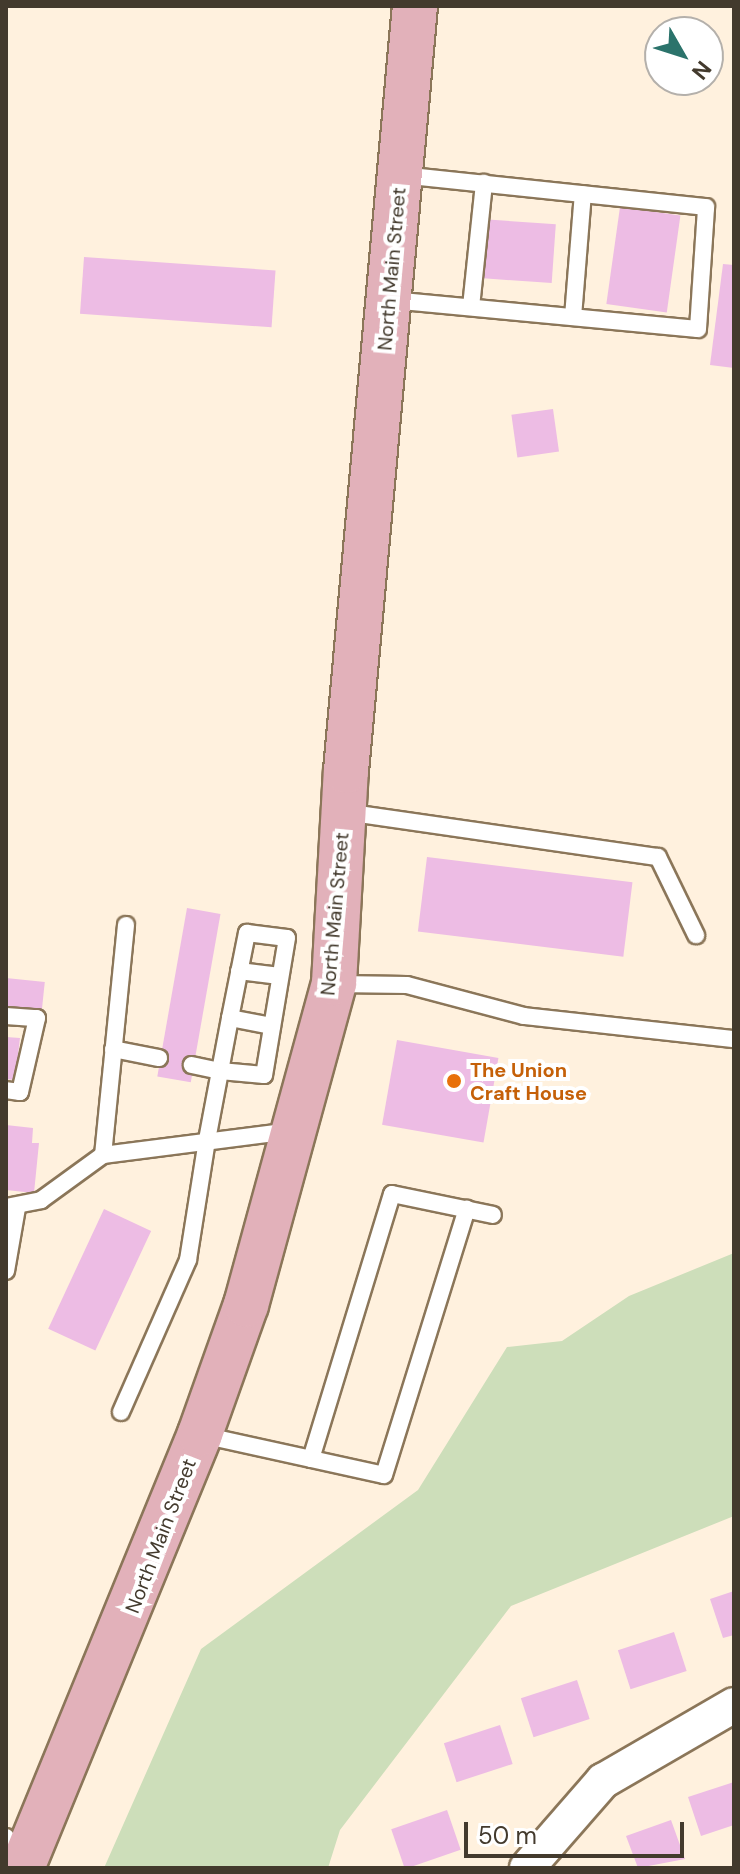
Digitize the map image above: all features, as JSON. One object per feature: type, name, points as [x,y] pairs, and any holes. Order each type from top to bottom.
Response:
[{"type":"main road","name":"North Main Street","points":[[14,1854],[200,1434],[246,1305],[334,983],[344,812],[415,6]]},
{"type":"street","points":[[527,1868],[603,1781],[734,1705]]},
{"type":"lane","points":[[389,300],[698,329],[706,207],[400,174]]},
{"type":"lane","points":[[471,307],[484,183]]},
{"type":"lane","points":[[573,317],[583,194]]},
{"type":"lane","points":[[344,812],[658,857],[696,935]]},
{"type":"lane","points":[[103,1155],[126,925]]},
{"type":"lane","points":[[121,1412],[188,1260],[207,1140],[220,1071],[230,1018],[239,971],[247,933],[287,938],[264,1075],[220,1071],[192,1065]]},
{"type":"lane","points":[[239,971],[280,976]]},
{"type":"lane","points":[[334,983],[407,985],[524,1016],[734,1039]]},
{"type":"lane","points":[[6,1016],[37,1018],[20,1092],[6,1090]]},
{"type":"lane","points":[[230,1018],[272,1026]]},
{"type":"lane","points":[[113,1049],[159,1058]]},
{"type":"lane","points":[[6,1271],[11,1207],[41,1200],[103,1155],[292,1131]]},
{"type":"lane","points":[[311,1459],[392,1194],[493,1215]]},
{"type":"lane","points":[[200,1434],[384,1475],[467,1209]]},
{"type":"green space","points":[[734,1253],[734,1516],[511,1606],[340,1830],[328,1868],[104,1868],[201,1649],[418,1490],[507,1347],[562,1341],[629,1296]]},
{"type":"building","points":[[620,207],[680,215],[667,313],[606,304]]},
{"type":"building","points":[[481,219],[556,224],[552,283],[477,278]]},
{"type":"building","points":[[84,257],[276,270],[272,327],[80,314]]},
{"type":"building","points":[[723,264],[734,265],[734,368],[710,365]]},
{"type":"building","points":[[553,409],[559,452],[517,457],[511,415]]},
{"type":"building","points":[[427,857],[632,882],[623,957],[418,931]]},
{"type":"building","points":[[187,908],[220,914],[191,1082],[157,1076]]},
{"type":"building","points":[[6,978],[45,982],[42,1010],[6,1006]]},
{"type":"building","points":[[6,1037],[20,1038],[15,1080],[6,1079]]},
{"type":"building","points":[[397,1040],[498,1058],[484,1143],[382,1125]]},
{"type":"building","points":[[6,1125],[33,1128],[32,1143],[39,1143],[34,1193],[6,1190]]},
{"type":"building","points":[[104,1209],[151,1231],[95,1351],[48,1329]]},
{"type":"building","points":[[734,1591],[734,1635],[723,1638],[710,1599]]},
{"type":"building","points":[[674,1632],[687,1671],[631,1689],[618,1650]]},
{"type":"building","points":[[577,1680],[590,1719],[534,1737],[521,1698]]},
{"type":"building","points":[[500,1725],[513,1764],[457,1782],[444,1743]]},
{"type":"building","points":[[734,1782],[734,1825],[701,1836],[688,1797]]},
{"type":"building","points":[[447,1810],[461,1850],[405,1868],[391,1829]]},
{"type":"building","points":[[671,1820],[685,1859],[638,1868],[626,1836]]},
{"type":"place","name":"The Union Craft House","points":[[454,1081]]}]
